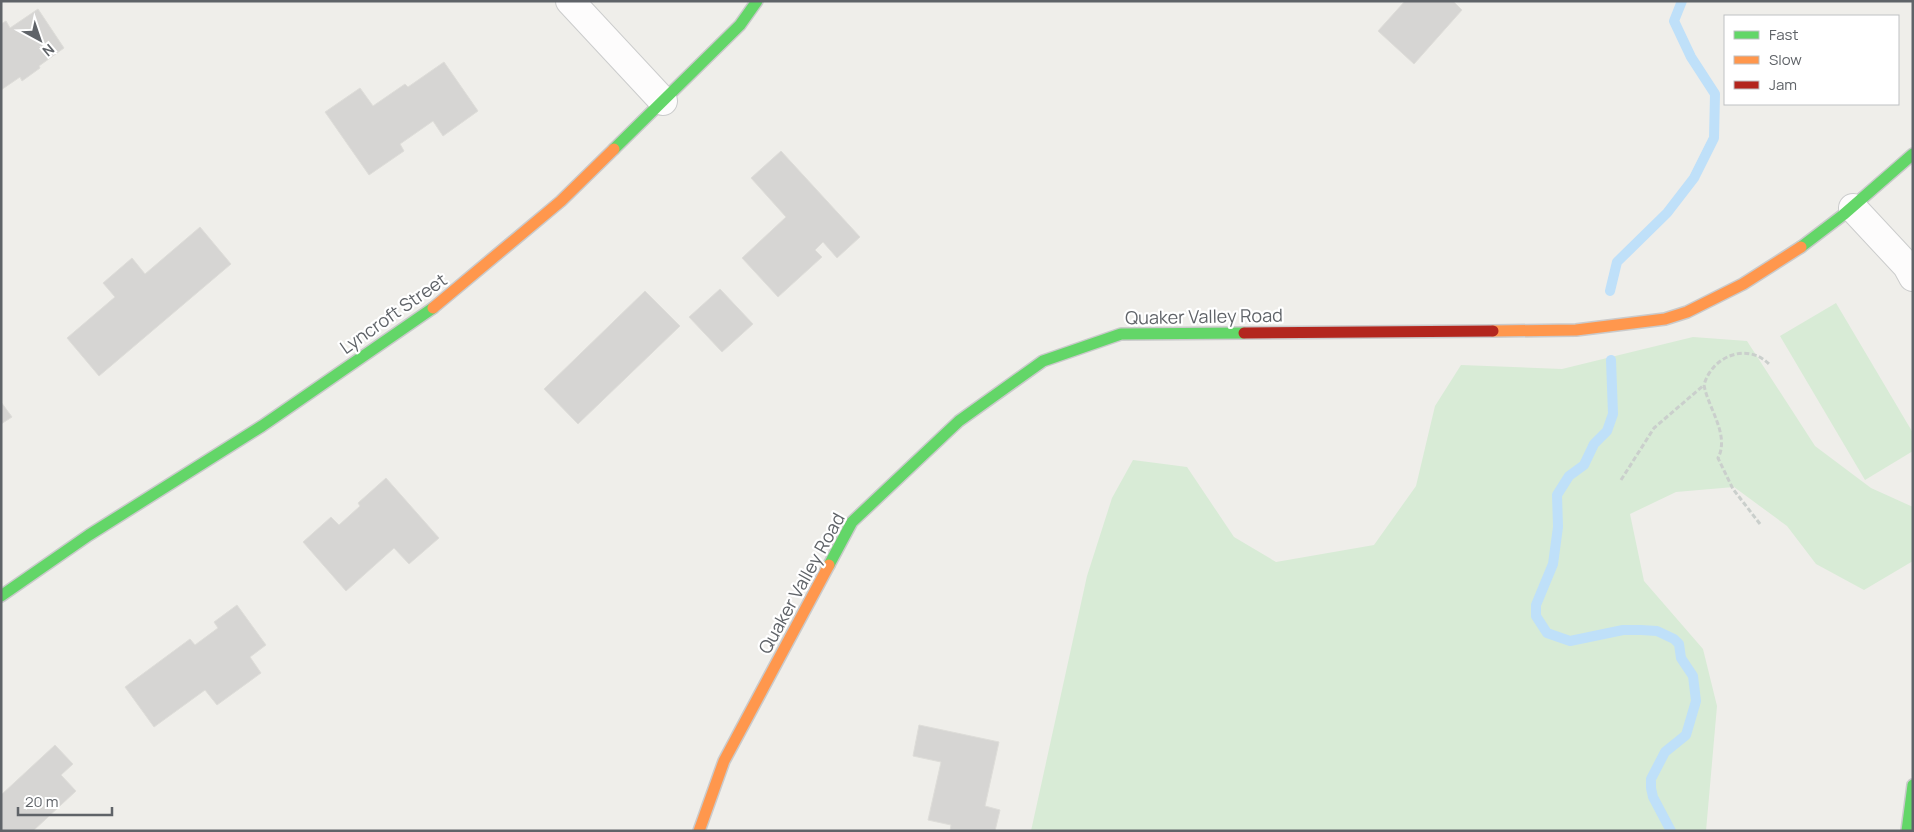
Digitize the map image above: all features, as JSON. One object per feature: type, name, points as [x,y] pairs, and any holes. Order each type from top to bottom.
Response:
[{"type":"street","points":[[570,1],[663,101]]},
{"type":"street","name":"Lyncroft Street","points":[[1,596],[89,535],[262,426],[444,301],[561,201],[740,25],[757,1]]},
{"type":"street","name":"Quaker Valley Road","points":[[699,831],[724,761],[852,522],[959,421],[1043,361],[1122,334],[1576,330],[1649,323],[1678,316],[1743,285],[1800,250],[1853,208],[1913,154]]},
{"type":"street","points":[[1853,208],[1907,266],[1913,278]]},
{"type":"street","points":[[1907,831],[1913,785]]},
{"type":"path","points":[[1621,480],[1654,428],[1704,385],[1706,378],[1725,357],[1744,353],[1759,355],[1769,364]]},
{"type":"path","points":[[1704,385],[1721,435],[1722,450],[1718,458],[1733,489],[1760,524]]},
{"type":"green space","points":[[1836,303],[1913,433],[1913,451],[1865,480],[1780,336]]},
{"type":"green space","points":[[1693,337],[1747,341],[1815,446],[1871,488],[1913,507],[1913,561],[1864,590],[1816,564],[1787,526],[1734,487],[1676,492],[1630,514],[1644,581],[1703,649],[1717,706],[1706,831],[1031,831],[1087,576],[1112,498],[1133,460],[1187,467],[1234,537],[1276,562],[1374,545],[1416,486],[1435,406],[1461,365],[1562,369]]},
{"type":"building","points":[[1405,1],[1453,1],[1462,10],[1414,64],[1378,31]]},
{"type":"building","points":[[38,9],[64,48],[22,81],[20,77],[1,90],[1,24],[6,21],[10,28]]},
{"type":"building","points":[[444,62],[478,111],[443,136],[433,121],[400,144],[404,151],[369,175],[325,112],[360,88],[373,106],[405,84],[408,87]]},
{"type":"building","points":[[781,151],[860,237],[837,258],[823,242],[815,250],[822,257],[778,297],[742,258],[786,217],[751,178]]},
{"type":"building","points":[[200,227],[231,264],[99,376],[67,338],[115,297],[103,283],[132,258],[145,274]]},
{"type":"building","points":[[720,289],[753,324],[722,352],[689,317]]},
{"type":"building","points":[[645,291],[680,326],[578,424],[544,389]]},
{"type":"building","points":[[1,402],[12,417],[1,424]]},
{"type":"building","points":[[386,478],[439,538],[409,564],[394,548],[346,591],[303,542],[331,517],[339,525],[360,506],[358,503]]},
{"type":"building","points":[[237,605],[266,645],[250,657],[261,673],[217,705],[205,690],[154,727],[125,687],[190,639],[195,645],[218,628],[214,622]]},
{"type":"building","points":[[919,725],[999,742],[985,806],[1000,810],[995,831],[950,831],[951,825],[928,820],[941,762],[913,756]]},
{"type":"building","points":[[55,745],[73,764],[61,775],[76,791],[33,831],[1,831],[1,795]]},
{"type":"waterway","points":[[1610,291],[1617,262],[1667,213],[1694,178],[1714,138],[1715,94],[1691,57],[1674,21],[1682,1]]},
{"type":"waterway","points":[[1611,360],[1613,414],[1607,431],[1594,444],[1584,465],[1569,476],[1557,495],[1558,527],[1553,564],[1536,605],[1536,616],[1547,633],[1570,641],[1623,630],[1641,630],[1657,631],[1674,639],[1679,644],[1681,658],[1693,676],[1696,701],[1686,735],[1665,752],[1651,779],[1653,797],[1671,831]]},
{"type":"traffic: fast","points":[[614,149],[740,25],[757,1]]},
{"type":"traffic: fast","points":[[1801,247],[1843,215],[1913,154]]},
{"type":"traffic: fast","points":[[1,596],[89,535],[262,426],[433,308]]},
{"type":"traffic: fast","points":[[829,565],[852,522],[959,421],[1043,361],[1121,334],[1244,333]]},
{"type":"traffic: fast","points":[[1907,831],[1913,785]]},
{"type":"traffic: slow","points":[[433,308],[561,201],[614,149]]},
{"type":"traffic: slow","points":[[1493,331],[1576,330],[1665,319],[1687,312],[1743,284],[1801,247]]},
{"type":"traffic: slow","points":[[699,831],[724,761],[829,565]]},
{"type":"traffic: jam","points":[[1244,333],[1493,331]]}]
